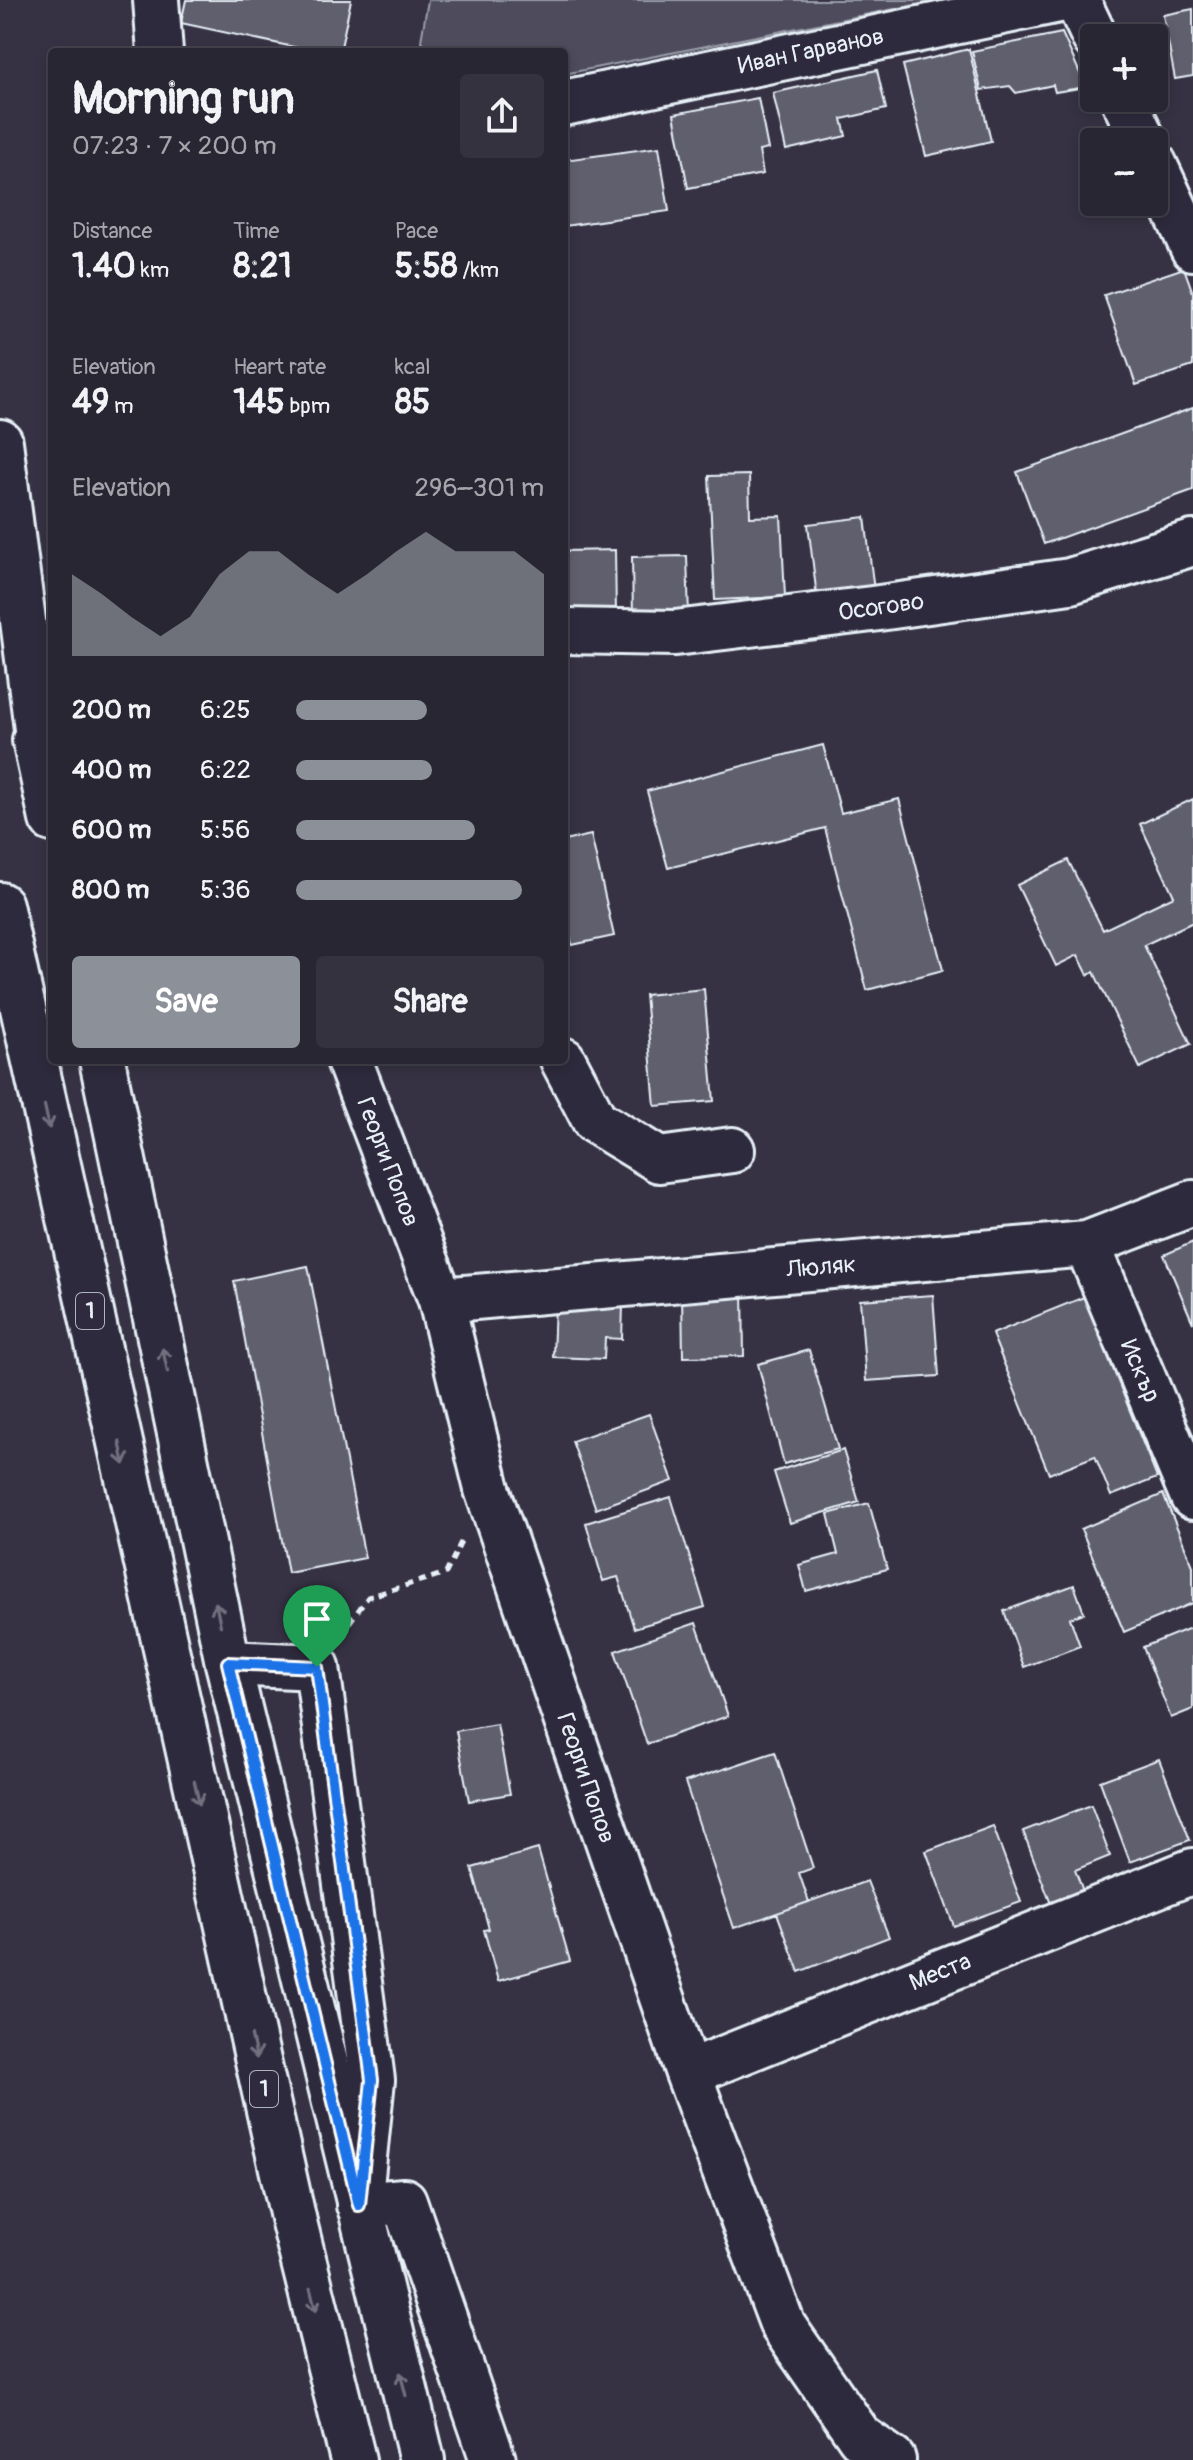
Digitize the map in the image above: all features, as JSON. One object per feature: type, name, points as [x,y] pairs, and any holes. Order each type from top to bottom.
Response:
[{"type":"street","points":[[156,0],[160,48]]},
{"type":"street","name":"Иван Гарванов","points":[[568,102],[1059,0]]},
{"type":"street","points":[[1077,0],[1088,24]]},
{"type":"street","points":[[1168,194],[1193,248]]},
{"type":"street","points":[[0,442],[42,768]]},
{"type":"street","name":"Осогово","points":[[568,631],[675,633],[903,605],[1070,581],[1193,543]]},
{"type":"street","points":[[0,585],[48,799]]},
{"type":"street","name":"1","points":[[0,905],[287,2191],[353,2460]]},
{"type":"street","points":[[103,1064],[228,1663],[422,2460]]},
{"type":"street","name":"Георги Попов","points":[[351,1064],[441,1300],[487,1489],[688,2073],[783,2326],[862,2452]]},
{"type":"street","points":[[565,1064],[595,1121],[659,1160],[732,1150]]},
{"type":"street","name":"Люляк","points":[[441,1300],[1087,1244],[1193,1203]]},
{"type":"street","name":"Искър","points":[[1087,1244],[1193,1497]]},
{"type":"street","points":[[228,1663],[317,1667],[372,2080],[359,2205]]},
{"type":"street","name":"Места","points":[[688,2073],[1193,1871]]},
{"type":"street","points":[[359,2205],[404,2201],[493,2460]]},
{"type":"path","points":[[317,1667],[368,1597],[446,1573],[487,1489]]},
{"type":"shaded area","points":[[428,0],[940,0],[568,73],[568,48],[427,48],[421,41]]},
{"type":"building","points":[[186,0],[351,0],[341,48],[298,48],[181,23]]},
{"type":"building","points":[[1193,9],[1193,76],[1175,79],[1168,24],[1165,24],[1163,15]]},
{"type":"building","points":[[1062,33],[1080,74],[1080,88],[1055,92],[1053,85],[1016,93],[1010,86],[981,90],[972,51]]},
{"type":"building","points":[[969,49],[991,141],[926,156],[903,65]]},
{"type":"building","points":[[877,70],[886,109],[842,119],[846,136],[786,150],[773,93]]},
{"type":"building","points":[[758,98],[768,149],[759,151],[763,174],[688,188],[674,114]]},
{"type":"building","points":[[659,147],[669,211],[568,225],[568,159]]},
{"type":"building","points":[[1184,268],[1193,293],[1193,366],[1136,385],[1104,295]]},
{"type":"building","points":[[1193,408],[1193,490],[1044,544],[1017,472]]},
{"type":"building","points":[[749,475],[750,517],[781,516],[785,597],[715,600],[709,476]]},
{"type":"building","points":[[865,517],[874,591],[817,597],[808,524]]},
{"type":"building","points":[[615,550],[616,615],[568,616],[568,551]]},
{"type":"building","points":[[687,556],[689,617],[633,619],[632,557]]},
{"type":"building","points":[[823,745],[841,813],[899,799],[943,970],[867,990],[825,828],[668,868],[647,791]]},
{"type":"building","points":[[1193,799],[1193,922],[1144,945],[1191,1044],[1140,1068],[1094,972],[1088,975],[1078,955],[1056,966],[1017,885],[1068,860],[1103,930],[1174,896],[1140,824]]},
{"type":"building","points":[[591,835],[614,936],[572,945],[568,928],[568,840]]},
{"type":"building","points":[[704,989],[714,1101],[655,1106],[645,995]]},
{"type":"building","points":[[1193,1242],[1193,1323],[1164,1255]]},
{"type":"building","points":[[308,1266],[365,1558],[288,1573],[234,1281]]},
{"type":"building","points":[[743,1289],[744,1356],[683,1357],[682,1290]]},
{"type":"building","points":[[933,1295],[939,1376],[866,1381],[860,1300]]},
{"type":"building","points":[[1084,1297],[1157,1478],[1111,1496],[1095,1456],[1049,1474],[992,1334]]},
{"type":"building","points":[[555,1302],[623,1305],[622,1339],[605,1338],[604,1359],[553,1357]]},
{"type":"building","points":[[809,1350],[838,1449],[784,1464],[758,1364]]},
{"type":"building","points":[[649,1414],[673,1481],[596,1509],[572,1441]]},
{"type":"building","points":[[843,1450],[859,1502],[790,1523],[774,1472]]},
{"type":"building","points":[[1163,1494],[1193,1566],[1193,1603],[1124,1632],[1081,1529]]},
{"type":"building","points":[[671,1497],[705,1607],[634,1628],[618,1577],[603,1581],[586,1523]]},
{"type":"building","points":[[869,1503],[887,1569],[806,1591],[799,1565],[838,1554],[828,1514]]},
{"type":"building","points":[[1074,1585],[1084,1613],[1070,1618],[1080,1646],[1024,1667],[1004,1611]]},
{"type":"building","points":[[696,1623],[728,1716],[647,1744],[615,1651]]},
{"type":"building","points":[[1193,1627],[1193,1709],[1171,1718],[1143,1647]]},
{"type":"building","points":[[497,1724],[510,1794],[469,1801],[456,1731]]},
{"type":"building","points":[[775,1752],[813,1868],[799,1873],[809,1902],[734,1928],[685,1782]]},
{"type":"building","points":[[1159,1759],[1190,1840],[1130,1862],[1100,1781]]},
{"type":"building","points":[[1091,1805],[1110,1856],[1075,1870],[1083,1891],[1051,1904],[1023,1831]]},
{"type":"building","points":[[993,1826],[1021,1902],[954,1926],[926,1851]]},
{"type":"building","points":[[538,1849],[570,1961],[498,1981],[484,1930],[489,1929],[472,1868]]},
{"type":"building","points":[[867,1881],[889,1937],[799,1972],[777,1913]]},
{"type":"route","points":[[228,1663],[317,1667],[372,2080],[359,2205],[228,1663]]}]
